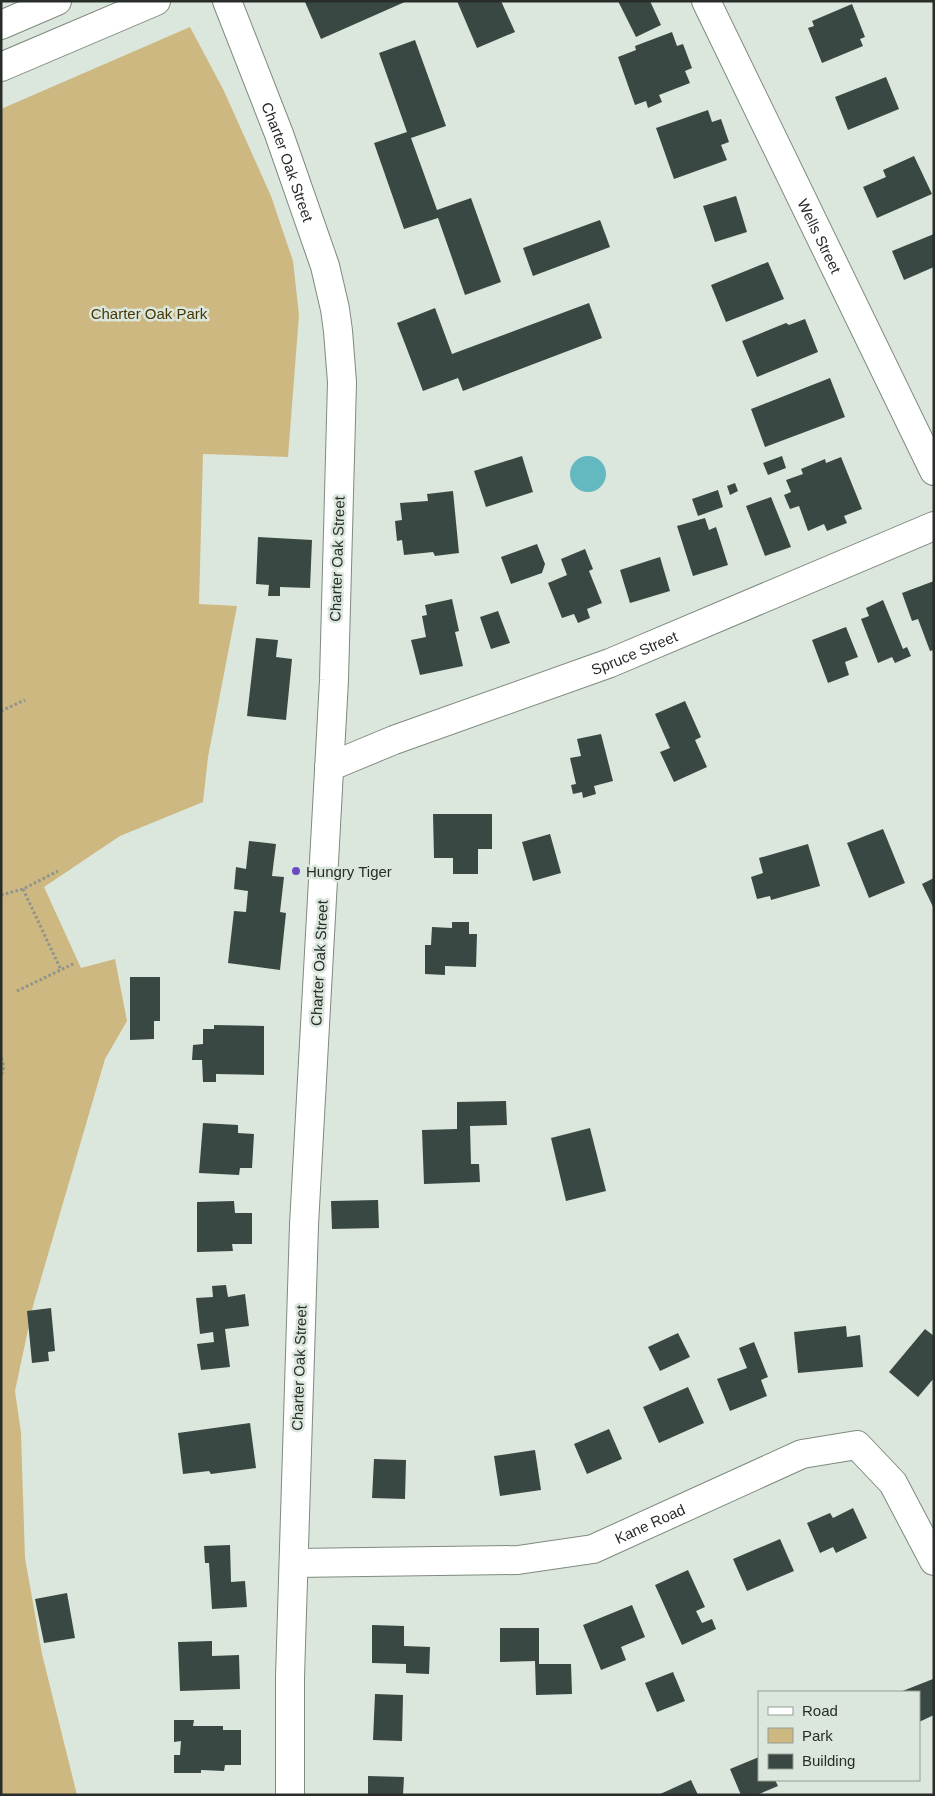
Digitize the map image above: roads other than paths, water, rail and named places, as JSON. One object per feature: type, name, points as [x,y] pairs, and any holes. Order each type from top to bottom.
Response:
[{"type":"main road","points":[[1,25],[56,1]]},
{"type":"main road","points":[[1,67],[156,1]]},
{"type":"main road","name":"Charter Oak Street","points":[[227,1],[261,84],[325,266],[335,309],[342,382],[334,680],[304,1225],[294,1563],[290,1795]]},
{"type":"main road","name":"Wells Street","points":[[706,1],[934,471]]},
{"type":"main road","name":"Spruce Street","points":[[329,767],[394,740],[610,663],[934,526]]},
{"type":"main road","name":"Kane Road","points":[[294,1563],[518,1560],[593,1548],[802,1454],[857,1445],[892,1483],[934,1562]]},
{"type":"water","points":[[588,456],[595,457],[601,461],[605,467],[605,481],[601,487],[595,491],[588,492],[581,491],[575,487],[571,481],[570,474],[571,467],[575,461],[581,457]]},
{"type":"place","name":"Hungry Tiger","points":[[296,871]]},
{"type":"park label","name":"Charter Oak Park","points":[[149,313]]}]
